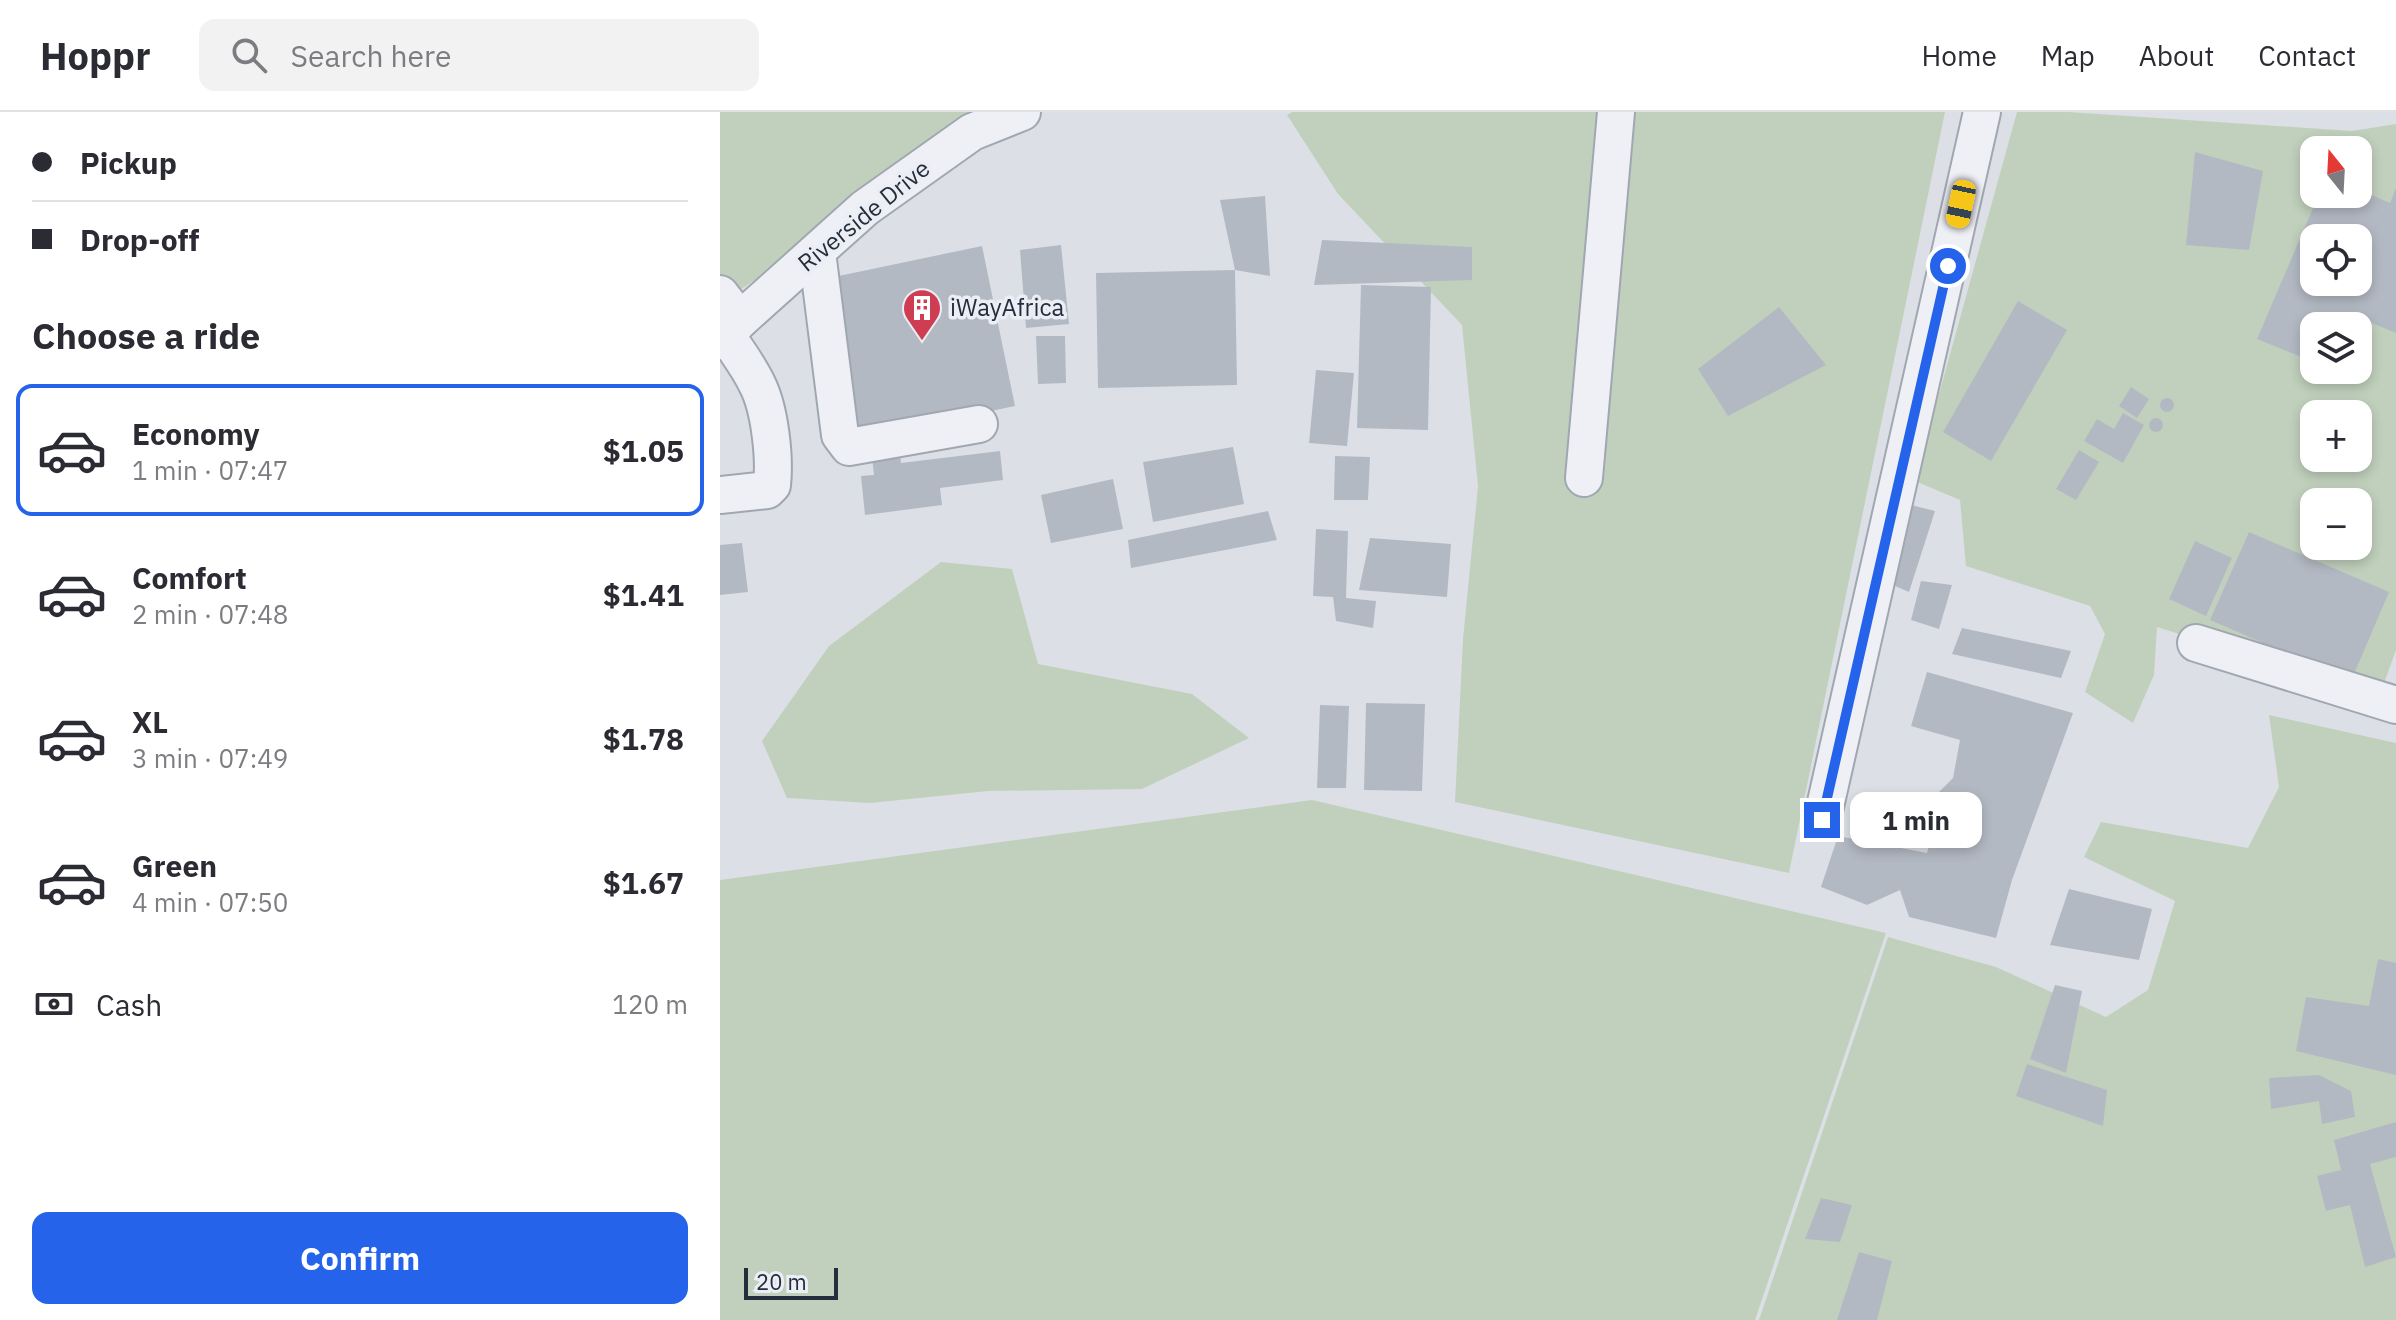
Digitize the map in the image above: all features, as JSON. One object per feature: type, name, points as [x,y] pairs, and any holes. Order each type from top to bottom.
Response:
[{"type":"street","name":"Riverside Drive","points":[[726,323],[975,122],[1022,112]]},
{"type":"street","points":[[1584,478],[1616,112]]},
{"type":"street","points":[[1822,820],[1982,112]]},
{"type":"street","points":[[817,252],[840,435],[844,443],[849,447],[979,424]]},
{"type":"street","points":[[720,495],[767,490],[772,485],[774,470],[764,400],[726,323]]},
{"type":"street","points":[[2196,643],[2396,705]]},
{"type":"green space","points":[[720,112],[1009,112],[720,303]]},
{"type":"green space","points":[[1292,112],[1945,112],[1789,873],[1455,802],[1463,639],[1478,486],[1462,325],[1338,194],[1287,115]]},
{"type":"green space","points":[[2017,112],[2068,112],[2352,131],[2396,124],[2396,650],[2379,697],[2157,627],[2154,675],[2133,723],[2085,692],[2105,634],[2090,606],[1966,566],[1960,500],[1915,481]]},
{"type":"green space","points":[[941,562],[1012,569],[1038,664],[1192,694],[1249,738],[1142,789],[988,791],[870,803],[787,798],[762,741],[829,646]]},
{"type":"green space","points":[[2269,715],[2396,743],[2396,1320],[1759,1320],[1888,937],[1996,967],[2106,1017],[2148,990],[2175,901],[2084,857],[2101,822],[2248,848],[2279,787]]},
{"type":"green space","points":[[1312,800],[1886,933],[1755,1320],[720,1320],[720,880]]},
{"type":"building","points":[[2195,152],[2263,171],[2249,250],[2186,245]]},
{"type":"building","points":[[2396,188],[2396,333],[2372,323],[2372,312],[2300,312],[2300,356],[2257,339],[2300,238],[2300,296],[2372,296],[2372,224],[2306,224],[2313,208],[2372,208],[2372,195],[2390,203]]},
{"type":"building","points":[[1265,196],[1270,276],[1235,270],[1220,200]]},
{"type":"building","points":[[1322,240],[1472,247],[1472,280],[1314,285]]},
{"type":"building","points":[[1061,245],[1069,324],[1026,328],[1020,250]]},
{"type":"building","name":"iWayAfrica","points":[[982,246],[1015,406],[861,438],[829,278]]},
{"type":"building","points":[[1235,270],[1237,385],[1098,388],[1096,273]]},
{"type":"building","points":[[1361,285],[1431,287],[1428,430],[1357,428]]},
{"type":"building","points":[[2018,301],[2067,330],[1991,461],[1943,432]]},
{"type":"building","points":[[1779,307],[1826,365],[1728,416],[1698,369]]},
{"type":"building","points":[[1036,336],[1065,336],[1066,383],[1038,384]]},
{"type":"building","points":[[1316,370],[1354,373],[1347,446],[1309,443]]},
{"type":"building","points":[[2131,387],[2149,399],[2137,418],[2119,406]]},
{"type":"building","points":[[2167,398],[2174,405],[2167,412],[2160,405]]},
{"type":"building","points":[[2123,413],[2144,425],[2123,463],[2084,441],[2097,419],[2114,429]]},
{"type":"building","points":[[2156,418],[2163,425],[2156,432],[2149,425]]},
{"type":"building","points":[[899,446],[901,463],[1000,451],[1003,480],[940,488],[942,505],[865,515],[861,476],[874,475],[871,449]]},
{"type":"building","points":[[1233,447],[1244,504],[1153,522],[1143,462]]},
{"type":"building","points":[[2079,450],[2099,462],[2076,500],[2056,489]]},
{"type":"building","points":[[1335,456],[1370,457],[1368,500],[1334,500]]},
{"type":"building","points":[[1113,479],[1123,529],[1051,543],[1041,495]]},
{"type":"building","points":[[1903,503],[1935,511],[1909,592],[1888,583]]},
{"type":"building","points":[[1268,511],[1277,540],[1131,568],[1128,540]]},
{"type":"building","points":[[1316,529],[1348,531],[1346,598],[1376,601],[1373,628],[1336,621],[1333,597],[1313,596]]},
{"type":"building","points":[[2249,532],[2300,554],[2300,560],[2314,560],[2389,592],[2351,681],[2210,620]]},
{"type":"building","points":[[1370,538],[1451,544],[1447,597],[1359,590]]},
{"type":"building","points":[[2195,541],[2232,558],[2206,616],[2169,599]]},
{"type":"building","points":[[742,543],[748,592],[720,595],[720,545]]},
{"type":"building","points":[[1921,581],[1952,585],[1939,629],[1911,620]]},
{"type":"building","points":[[1962,628],[2071,651],[2061,678],[1952,654]]},
{"type":"building","points":[[1927,672],[2073,713],[2012,880],[1996,938],[1909,917],[1900,890],[1867,905],[1821,887],[1838,836],[1927,853],[1940,806],[1937,794],[1953,778],[1960,740],[1911,726]]},
{"type":"building","points":[[1366,703],[1425,704],[1422,791],[1364,790]]},
{"type":"building","points":[[1320,705],[1349,706],[1346,788],[1317,788]]},
{"type":"building","points":[[2069,889],[2152,909],[2139,960],[2050,945]]},
{"type":"building","points":[[2378,959],[2396,963],[2396,1075],[2296,1051],[2306,997],[2369,1006]]},
{"type":"building","points":[[2055,985],[2082,991],[2066,1073],[2030,1059]]},
{"type":"building","points":[[2027,1064],[2107,1090],[2103,1126],[2016,1096]]},
{"type":"building","points":[[2319,1075],[2351,1091],[2355,1117],[2322,1124],[2319,1101],[2271,1109],[2269,1078]]},
{"type":"building","points":[[2396,1122],[2396,1157],[2370,1164],[2396,1257],[2365,1267],[2350,1205],[2326,1211],[2317,1176],[2341,1170],[2334,1140]]},
{"type":"building","points":[[1821,1198],[1852,1205],[1840,1242],[1805,1239]]},
{"type":"building","points":[[1859,1252],[1892,1261],[1877,1320],[1837,1320]]},
{"type":"place","name":"iWayAfrica","points":[[922,342]]},
{"type":"route","points":[[1822,820],[1948,266]]}]
